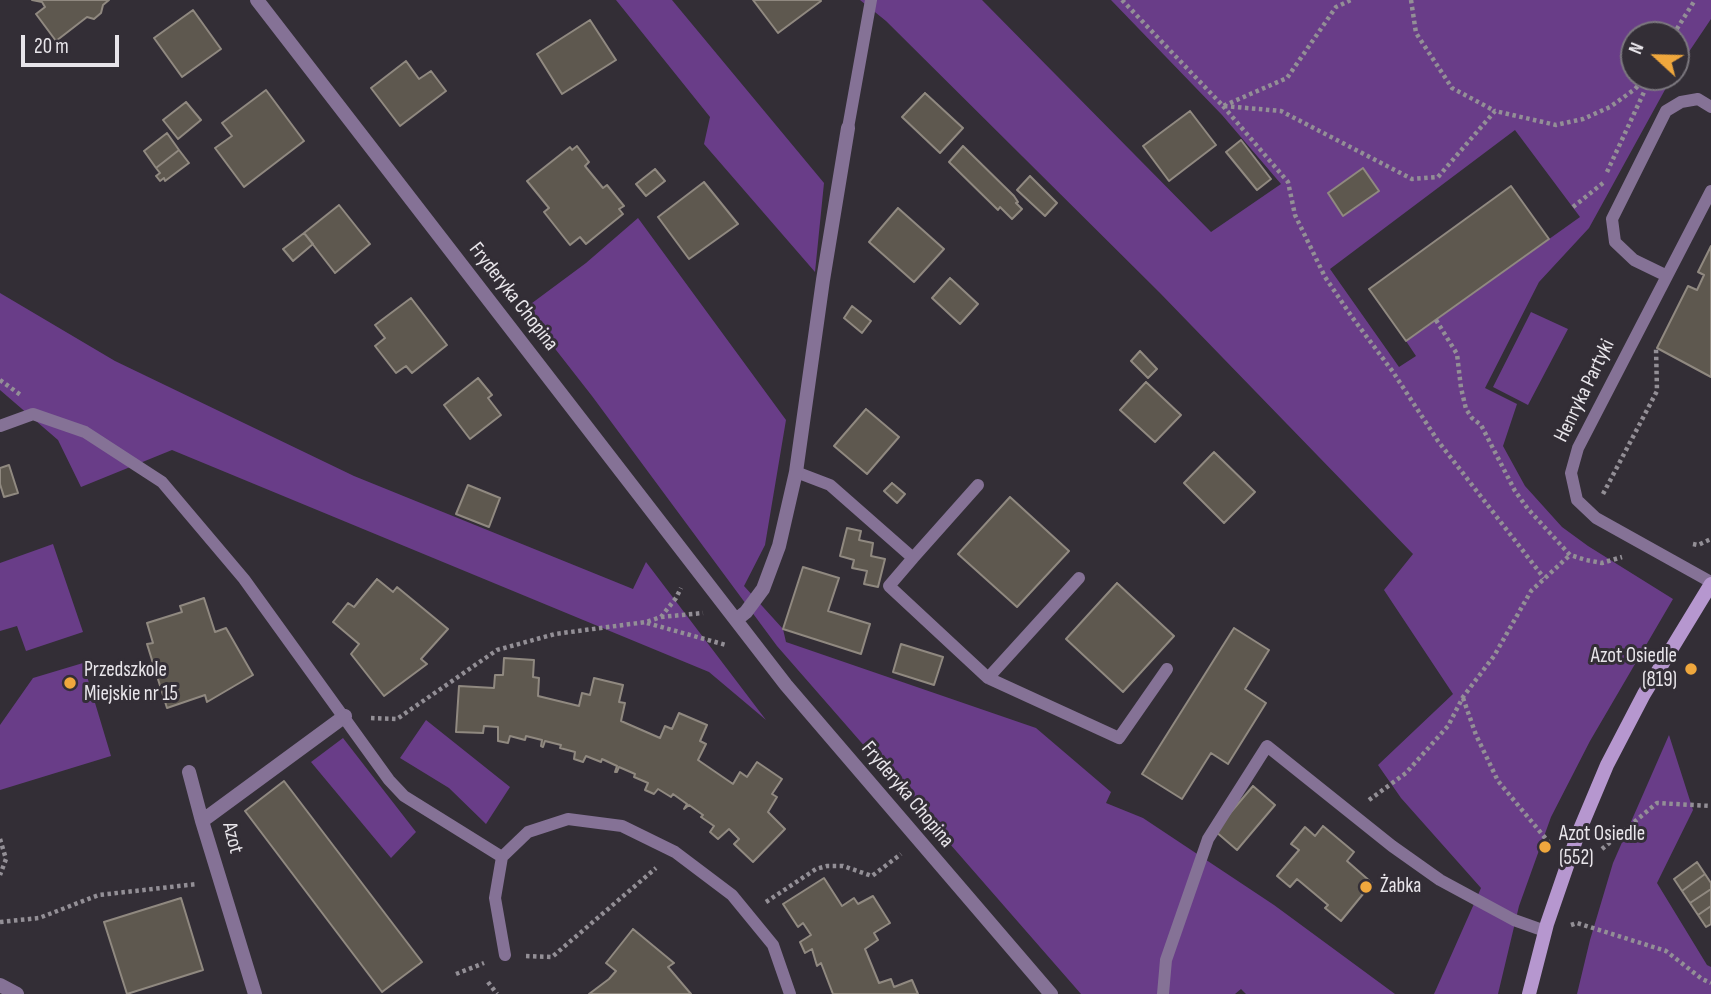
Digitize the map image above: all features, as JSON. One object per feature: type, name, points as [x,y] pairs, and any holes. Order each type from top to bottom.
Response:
[{"type":"street","name":"Fryderyka Chopina","points":[[257,0],[786,685],[1051,994]]},
{"type":"street","points":[[736,620],[746,612],[763,589],[779,546],[796,472],[819,305],[848,128]]},
{"type":"street","name":"Henryka Partyki","points":[[1529,994],[1545,931],[1571,853],[1607,765],[1644,694],[1711,583]]},
{"type":"street","name":"Azot","points":[[255,994],[202,821],[345,716]]},
{"type":"street","points":[[189,772],[202,821]]},
{"type":"street","points":[[0,985],[17,994]]},
{"type":"lane","points":[[848,128],[871,0]]},
{"type":"lane","points":[[1667,276],[1634,260],[1615,242],[1612,219],[1666,111],[1681,102],[1698,99],[1711,107]]},
{"type":"lane","name":"Henryka Partyki","points":[[1711,191],[1578,448],[1571,473],[1577,500],[1596,518],[1711,583]]},
{"type":"lane","points":[[0,426],[33,414],[85,432],[162,482],[244,579],[389,780],[404,796],[502,857]]},
{"type":"lane","points":[[796,472],[830,485],[913,558]]},
{"type":"lane","points":[[978,485],[889,586],[988,678],[1119,738],[1167,669]]},
{"type":"lane","points":[[988,678],[1079,578]]},
{"type":"lane","points":[[1163,994],[1166,960],[1208,839],[1267,746],[1440,880],[1514,919],[1545,931]]},
{"type":"lane","points":[[505,955],[495,898],[502,857],[528,832],[568,819],[622,826],[675,852],[732,895],[773,945],[790,994]]},
{"type":"path","points":[[1122,0],[1223,106],[1288,181],[1295,215],[1325,278],[1393,372],[1438,441],[1544,578]]},
{"type":"path","points":[[1223,106],[1287,78],[1336,8],[1351,0]]},
{"type":"path","points":[[1411,0],[1416,33],[1452,88],[1495,111],[1556,125],[1583,120],[1610,107],[1632,91]]},
{"type":"path","points":[[1682,21],[1695,0]]},
{"type":"path","points":[[1573,207],[1602,183],[1642,91]]},
{"type":"path","points":[[1223,106],[1280,111],[1412,179],[1438,177],[1495,111]]},
{"type":"path","points":[[1436,320],[1457,354],[1466,409],[1481,425],[1521,500],[1545,529],[1570,555],[1602,563],[1649,547]]},
{"type":"path","points":[[1603,495],[1657,391],[1655,339]]},
{"type":"path","points":[[1688,543],[1698,545],[1711,539]]},
{"type":"path","points":[[1351,812],[1406,773],[1448,726],[1463,697],[1494,656],[1531,591],[1570,555]]},
{"type":"path","points":[[661,617],[681,587]]},
{"type":"path","points":[[345,716],[397,719],[497,650],[555,634],[704,613]]},
{"type":"path","points":[[646,622],[732,647]]},
{"type":"path","points":[[1463,697],[1476,735],[1498,781],[1551,846],[1571,853]]},
{"type":"path","points":[[1602,849],[1657,803],[1711,806]]},
{"type":"path","points":[[0,839],[6,859],[0,876]]},
{"type":"path","points":[[456,974],[505,955],[552,957],[675,852]]},
{"type":"path","points":[[748,914],[816,869],[843,866],[872,876],[901,854]]},
{"type":"path","points":[[0,922],[39,918],[99,895],[222,881]]},
{"type":"path","points":[[1577,923],[1665,951],[1711,983]]},
{"type":"path","points":[[488,982],[497,994]]},
{"type":"shaded area","points":[[616,0],[672,0],[824,183],[815,272],[704,144],[710,117]]},
{"type":"shaded area","points":[[860,0],[982,0],[1211,232],[1281,184],[1222,115],[1111,0],[1711,0],[1711,19],[1690,50],[1690,21],[1620,21],[1620,91],[1664,91],[1589,228],[1539,282],[1485,388],[1517,404],[1503,446],[1525,486],[1562,527],[1673,599],[1590,741],[1551,817],[1519,906],[1498,994],[1434,994],[1481,888],[1401,798],[1378,765],[1453,694],[1384,590],[1413,554],[1159,292],[886,21]],"holes":[[[1515,130],[1580,217],[1406,341],[1416,356],[1399,367],[1330,269]]]},
{"type":"shaded area","points":[[638,218],[786,420],[765,545],[744,586],[783,629],[786,642],[1036,728],[1111,792],[1106,803],[1143,818],[1274,905],[1395,994],[1246,994],[1241,989],[1235,994],[1081,994],[777,646],[592,396],[524,309],[586,263]]},
{"type":"shaded area","points":[[0,293],[115,361],[354,476],[633,589],[646,562],[766,720],[709,672],[172,450],[81,487],[58,440],[0,390]]},
{"type":"shaded area","points":[[1531,312],[1568,329],[1528,405],[1493,387]]},
{"type":"shaded area","points":[[53,544],[83,632],[26,651],[17,626],[0,631],[0,563]]},
{"type":"shaded area","points":[[83,663],[111,756],[0,790],[0,725],[33,678]]},
{"type":"shaded area","points":[[426,720],[510,787],[486,824],[449,788],[400,758]]},
{"type":"shaded area","points":[[1669,735],[1693,810],[1657,883],[1707,965],[1711,967],[1711,994],[1577,994],[1613,863]]},
{"type":"shaded area","points":[[343,738],[416,832],[391,858],[311,762]]},
{"type":"building","points":[[32,0],[109,0],[94,19],[87,17],[56,41],[36,14],[45,7],[42,2]]},
{"type":"building","points":[[753,0],[820,0],[821,1],[778,33]]},
{"type":"building","points":[[193,10],[221,49],[182,77],[154,38]]},
{"type":"building","points":[[590,20],[616,60],[562,94],[537,54]]},
{"type":"building","points":[[406,61],[419,79],[431,71],[446,91],[400,126],[371,88]]},
{"type":"building","points":[[266,90],[304,141],[244,187],[215,148],[232,136],[222,123]]},
{"type":"building","points":[[925,93],[963,128],[940,153],[902,117]]},
{"type":"building","points":[[186,102],[201,120],[178,139],[163,120]]},
{"type":"building","points":[[1190,111],[1216,145],[1169,181],[1143,146]]},
{"type":"building","points":[[167,133],[179,150],[156,168],[144,151]]},
{"type":"building","points":[[1241,140],[1271,179],[1257,190],[1226,152]]},
{"type":"building","points":[[577,146],[589,162],[585,166],[603,188],[607,185],[624,206],[619,209],[623,214],[586,244],[580,237],[570,245],[544,212],[549,208],[527,181],[570,147],[572,150]]},
{"type":"building","points":[[963,146],[1014,196],[1022,209],[1012,219],[1000,207],[998,210],[949,162]]},
{"type":"building","points":[[179,150],[189,163],[165,181],[164,178],[160,181],[156,176],[160,173],[156,168]]},
{"type":"building","points":[[1363,168],[1379,191],[1343,216],[1328,193]]},
{"type":"building","points":[[655,169],[665,181],[646,196],[636,184]]},
{"type":"building","points":[[1030,176],[1057,203],[1045,216],[1017,190]]},
{"type":"building","points":[[704,182],[738,224],[689,259],[658,217]]},
{"type":"building","points":[[1511,186],[1549,239],[1406,341],[1369,289]]},
{"type":"building","points":[[339,205],[370,244],[335,273],[304,233]]},
{"type":"building","points":[[898,208],[944,249],[914,282],[869,242]]},
{"type":"building","points":[[304,233],[313,244],[293,261],[283,249]]},
{"type":"building","points":[[1711,246],[1711,377],[1657,348],[1688,286],[1697,290],[1704,275],[1698,272]]},
{"type":"building","points":[[950,278],[978,304],[960,324],[932,298]]},
{"type":"building","points":[[411,298],[447,345],[412,373],[406,366],[396,373],[375,346],[385,338],[375,325]]},
{"type":"building","points":[[852,306],[871,321],[862,333],[844,318]]},
{"type":"building","points":[[1140,351],[1157,369],[1148,378],[1131,361]]},
{"type":"building","points":[[478,378],[492,395],[488,398],[501,415],[470,439],[444,405]]},
{"type":"building","points":[[1146,382],[1181,415],[1155,442],[1120,410]]},
{"type":"building","points":[[866,409],[899,437],[867,474],[834,446]]},
{"type":"building","points":[[1214,452],[1255,492],[1224,523],[1184,483]]},
{"type":"building","points":[[9,465],[18,493],[4,497],[0,484],[0,468]]},
{"type":"building","points":[[892,483],[905,494],[897,503],[884,491]]},
{"type":"building","points":[[468,485],[500,498],[489,527],[456,514]]},
{"type":"building","points":[[1010,497],[1069,551],[1017,607],[958,554]]},
{"type":"building","points":[[847,528],[861,531],[859,540],[873,543],[871,556],[885,559],[878,587],[864,584],[867,571],[852,568],[854,560],[840,556]]},
{"type":"building","points":[[803,567],[839,578],[828,611],[870,624],[861,654],[783,629]]},
{"type":"building","points":[[377,579],[393,592],[397,587],[448,629],[421,659],[427,664],[384,696],[351,654],[359,644],[333,622],[348,603],[354,607]]},
{"type":"building","points":[[1117,583],[1174,636],[1123,692],[1066,639]]},
{"type":"building","points":[[204,598],[215,632],[226,628],[253,675],[207,702],[205,695],[167,708],[147,644],[153,643],[147,623],[182,612],[180,606]]},
{"type":"building","points":[[1234,628],[1269,650],[1245,689],[1266,703],[1228,764],[1211,753],[1182,799],[1142,774]]},
{"type":"building","points":[[901,644],[943,657],[934,685],[893,672]]},
{"type":"building","points":[[504,658],[534,660],[533,677],[539,678],[538,696],[579,706],[582,693],[590,695],[594,678],[623,685],[619,702],[625,703],[621,721],[660,738],[665,726],[672,729],[679,713],[707,725],[700,741],[706,744],[698,760],[733,784],[740,772],[747,777],[757,762],[782,779],[772,794],[777,797],[768,812],[785,829],[753,862],[734,844],[739,839],[729,829],[718,839],[710,832],[714,826],[689,805],[684,809],[687,804],[673,794],[671,797],[658,789],[654,794],[645,790],[648,783],[619,767],[615,772],[617,766],[602,759],[601,762],[586,756],[583,762],[574,759],[575,752],[560,748],[561,745],[545,741],[543,747],[542,740],[526,736],[525,740],[510,736],[508,743],[498,741],[498,727],[484,726],[483,733],[456,732],[459,686],[494,688],[495,675],[503,675]]},
{"type":"building","points":[[284,781],[422,962],[382,992],[245,811]]},
{"type":"building","points":[[1253,786],[1275,805],[1237,850],[1215,831]]},
{"type":"building","points":[[1323,826],[1354,852],[1347,861],[1372,883],[1341,921],[1325,908],[1328,905],[1297,879],[1290,887],[1277,876],[1299,850],[1291,844],[1305,827],[1315,836]]},
{"type":"building","points":[[1697,862],[1705,874],[1682,891],[1674,879]]},
{"type":"building","points":[[1705,874],[1711,883],[1711,889],[1690,903],[1682,891]]},
{"type":"building","points":[[824,878],[842,906],[854,898],[858,904],[873,896],[890,923],[874,933],[878,940],[865,949],[879,983],[891,979],[894,987],[912,980],[918,994],[833,994],[821,963],[817,966],[812,949],[805,953],[800,942],[811,935],[803,923],[798,927],[783,904]]},
{"type":"building","points":[[1711,889],[1711,906],[1698,915],[1690,903]]},
{"type":"building","points":[[181,898],[203,970],[127,994],[104,922]]},
{"type":"building","points":[[1711,906],[1711,924],[1706,927],[1698,915]]},
{"type":"building","points":[[633,929],[674,963],[668,967],[691,994],[589,994],[616,971],[606,963]]},
{"type":"place","name":"Azot Osiedle (819)","points":[[1691,669]]},
{"type":"place","name":"Przedszkole Miejskie nr 15","points":[[70,683]]},
{"type":"place","name":"Azot Osiedle (552)","points":[[1545,847]]},
{"type":"place","name":"Żabka","points":[[1366,887]]}]
